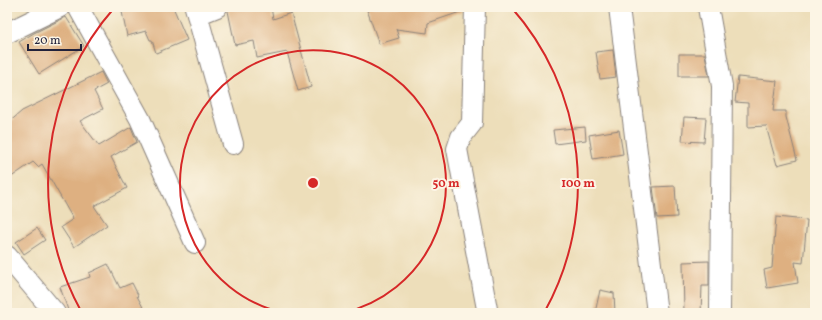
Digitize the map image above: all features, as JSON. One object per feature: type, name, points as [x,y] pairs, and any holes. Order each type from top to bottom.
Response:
[{"type":"street","points":[[7,33],[60,7]]},
{"type":"street","points":[[78,7],[140,119],[195,243]]},
{"type":"street","points":[[217,7],[196,11],[233,144]]},
{"type":"street","points":[[475,7],[472,123],[461,138],[457,149],[487,309]]},
{"type":"street","points":[[619,7],[657,313]]},
{"type":"street","points":[[708,7],[722,86],[720,313]]},
{"type":"street","points":[[7,256],[55,313]]},
{"type":"building","points":[[121,7],[173,7],[187,40],[156,53],[152,40],[150,40],[146,31],[127,36]]},
{"type":"building","points":[[228,7],[271,7],[273,19],[291,13],[311,87],[298,91],[287,52],[257,58],[254,41],[235,45]]},
{"type":"building","points":[[366,7],[464,7],[463,11],[428,23],[427,33],[396,29],[399,38],[379,44]]},
{"type":"building","points":[[66,17],[84,46],[39,74],[19,42]]},
{"type":"building","points":[[613,50],[616,77],[600,79],[596,52]]},
{"type":"building","points":[[679,54],[705,54],[709,76],[679,76]]},
{"type":"building","points":[[101,72],[107,84],[94,91],[103,109],[80,121],[99,146],[131,127],[137,142],[111,157],[127,188],[94,206],[107,225],[74,247],[61,227],[73,219],[42,164],[38,167],[33,162],[7,180],[7,124],[22,111]]},
{"type":"building","points":[[738,77],[777,81],[773,111],[786,111],[786,117],[797,160],[777,165],[766,126],[748,127],[748,103],[735,102]]},
{"type":"building","points":[[684,117],[706,118],[704,142],[682,141]]},
{"type":"building","points":[[585,127],[586,140],[555,144],[553,130]]},
{"type":"building","points":[[619,130],[623,154],[593,159],[589,135]]},
{"type":"building","points":[[675,186],[677,217],[657,218],[653,187]]},
{"type":"building","points":[[776,217],[807,220],[803,263],[795,262],[798,283],[767,288],[764,270],[772,268]]},
{"type":"building","points":[[37,228],[45,240],[24,254],[16,242]]},
{"type":"building","points":[[709,261],[709,286],[702,286],[701,313],[684,313],[683,262]]},
{"type":"building","points":[[108,264],[120,288],[132,283],[146,313],[69,313],[60,287],[90,277],[89,273]]},
{"type":"building","points":[[600,290],[614,293],[615,313],[595,313]]}]
